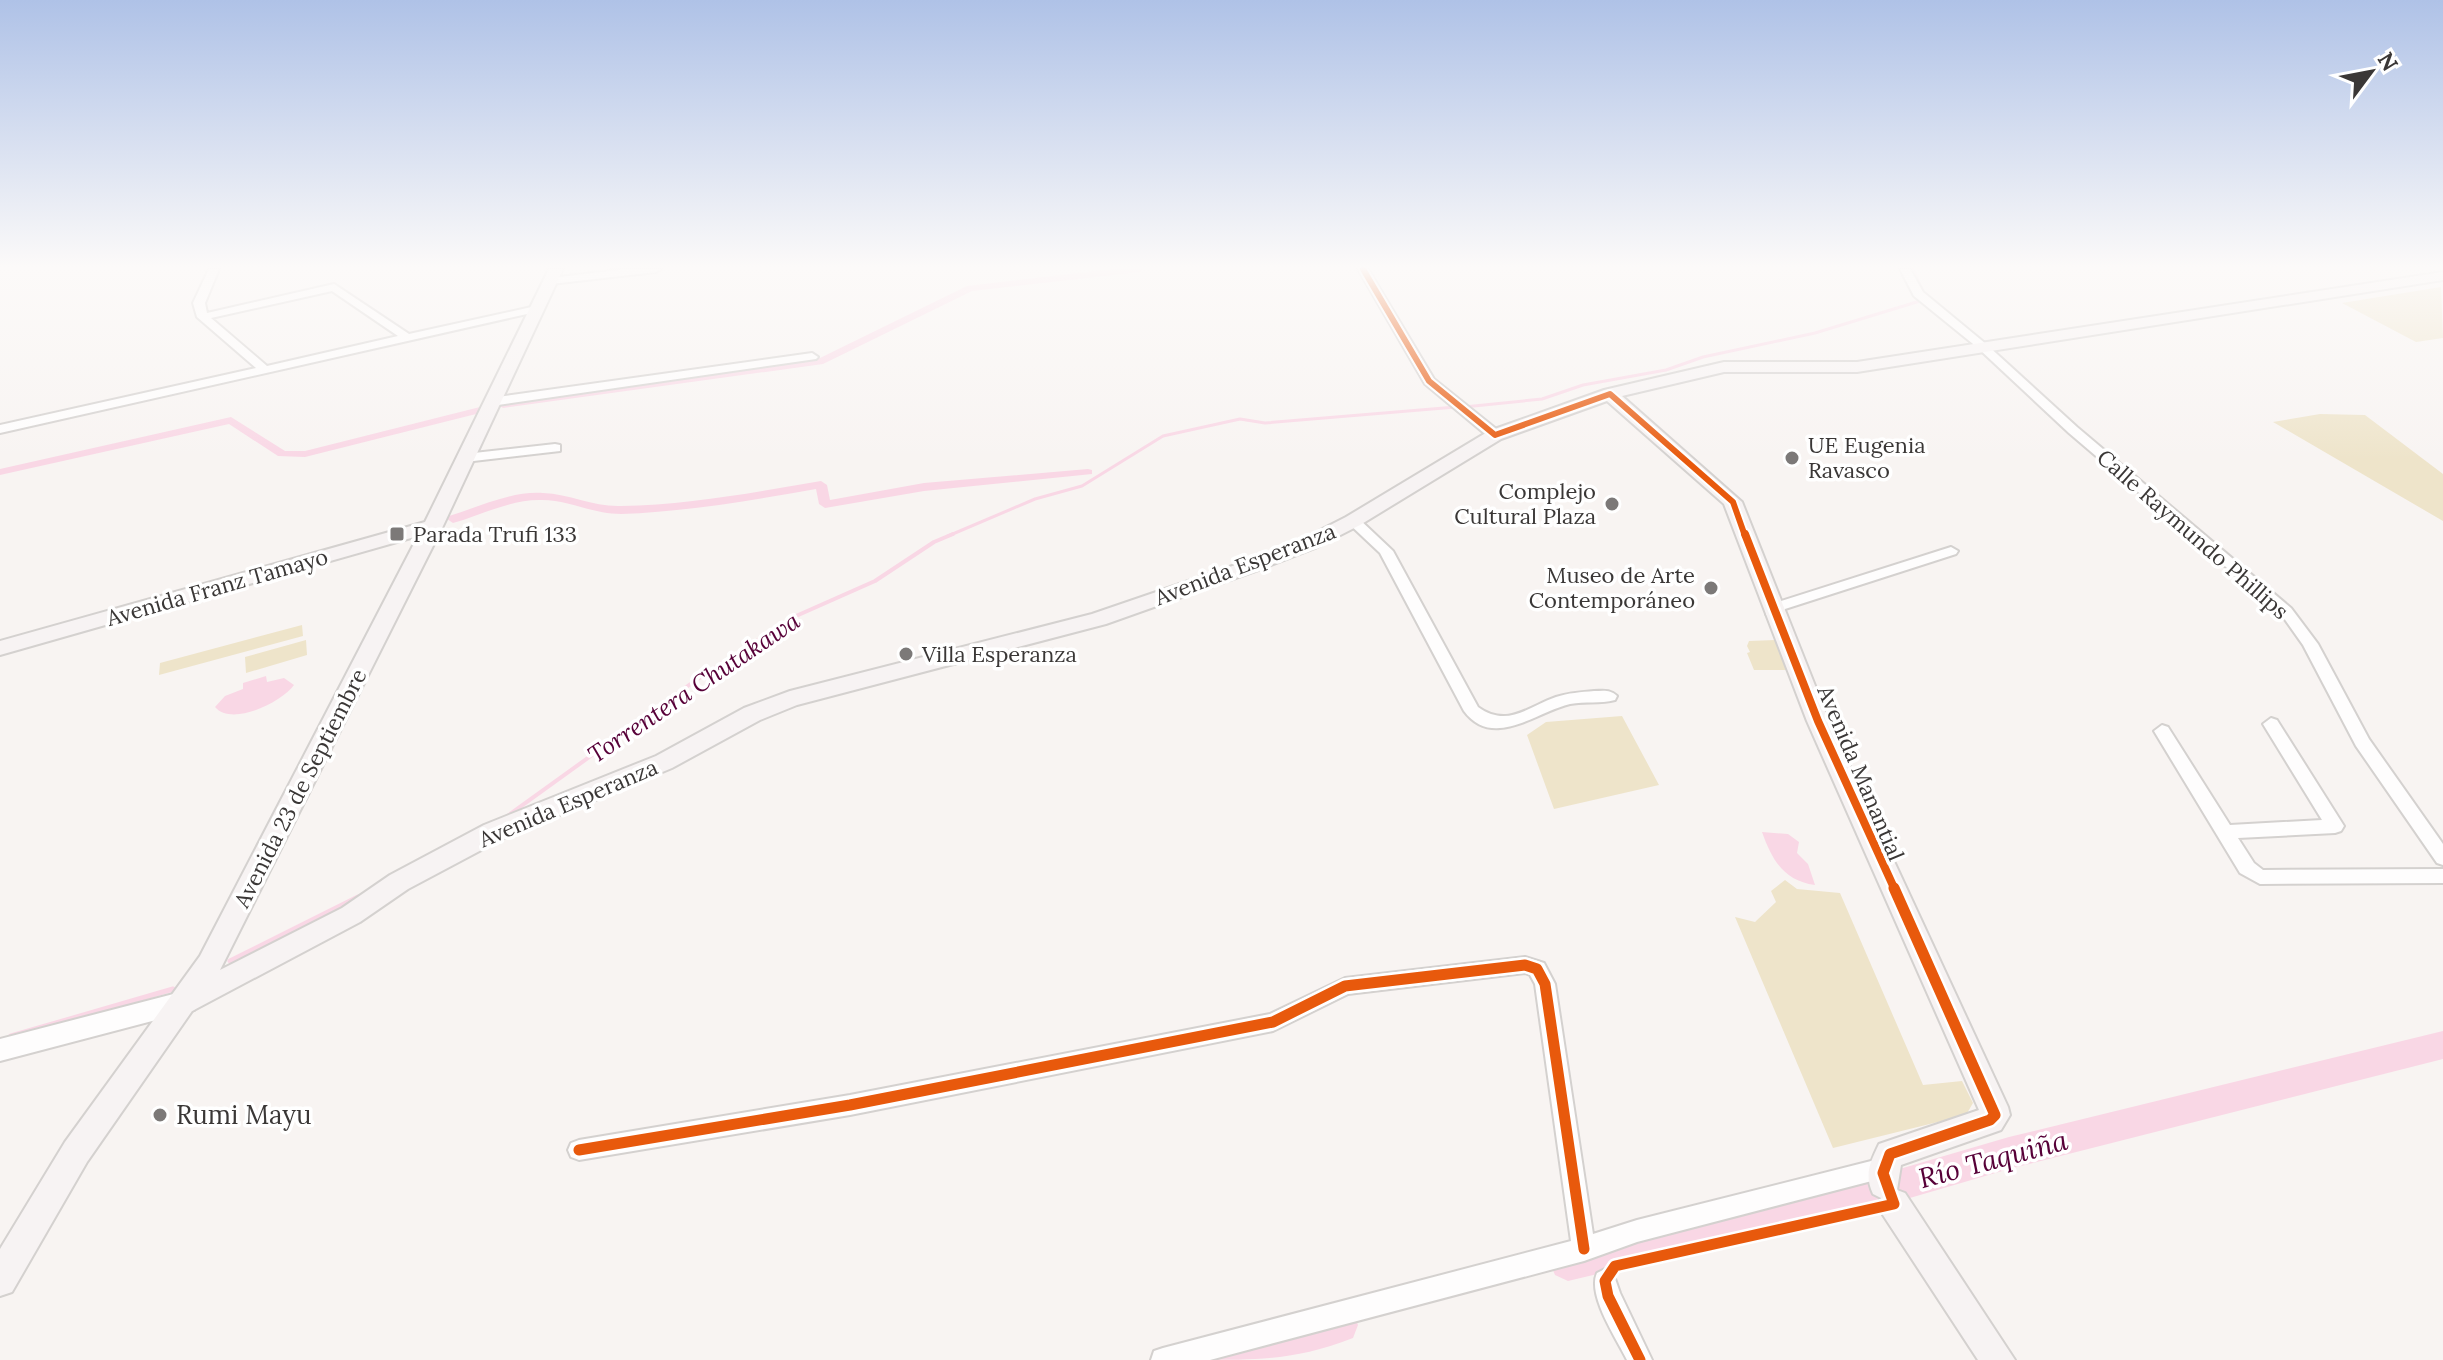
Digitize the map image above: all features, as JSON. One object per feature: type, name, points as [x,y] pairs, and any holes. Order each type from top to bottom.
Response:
[{"type":"main road","name":"Avenida 23 de Septiembre","points":[[0,1280],[76,1152],[197,985],[433,526],[525,332]]},
{"type":"main road","name":"Avenida Esperanza","points":[[197,985],[351,915],[399,882],[493,832],[664,762],[752,714],[790,699],[1099,619],[1308,544],[1419,485],[1495,435],[1610,394],[1724,367],[1846,368],[2071,332]]},
{"type":"main road","name":"Avenida Manantial","points":[[1610,394],[1733,502],[1774,614],[1892,891],[1995,1115],[1979,1125],[1890,1154],[1888,1189]]},
{"type":"main road","name":"Avenida Franz Tamayo","points":[[0,648],[433,526]]},
{"type":"main road","points":[[1888,1189],[1998,1360]]},
{"type":"street","points":[[221,332],[263,368]]},
{"type":"street","points":[[399,332],[406,337]]},
{"type":"street","points":[[0,429],[427,332]]},
{"type":"street","points":[[1400,332],[1429,381],[1495,435]]},
{"type":"street","name":"Calle Raymundo Phillips","points":[[1965,332],[2085,440],[2286,611],[2310,644],[2362,742],[2443,858]]},
{"type":"street","points":[[491,402],[812,357]]},
{"type":"street","points":[[465,458],[555,448]]},
{"type":"street","points":[[1353,521],[1386,551],[1472,711],[1480,719],[1494,722],[1527,720],[1561,701],[1609,696]]},
{"type":"street","points":[[1774,614],[1780,606],[1951,551]]},
{"type":"street","points":[[2223,832],[2335,826],[2271,724]]},
{"type":"street","points":[[2162,731],[2247,868],[2260,877],[2443,876]]},
{"type":"street","points":[[579,1150],[865,1103],[1273,1022],[1345,986],[1525,965],[1537,969],[1545,984],[1584,1249]]},
{"type":"street","points":[[0,1050],[197,985]]},
{"type":"street","points":[[1163,1360],[1584,1249],[1637,1231],[1888,1189]]},
{"type":"street","points":[[1605,1281],[1608,1296],[1640,1360]]},
{"type":"shaded area","points":[[2398,332],[2443,332],[2443,338],[2416,342]]},
{"type":"shaded area","points":[[2320,414],[2365,415],[2443,474],[2443,521],[2273,422]]},
{"type":"shaded area","points":[[302,625],[303,636],[159,675],[160,663]]},
{"type":"shaded area","points":[[306,640],[307,655],[246,673],[245,657]]},
{"type":"shaded area","points":[[1776,640],[1788,670],[1754,670],[1747,653],[1750,652],[1747,646],[1749,641]]},
{"type":"shaded area","points":[[266,676],[267,682],[284,678],[294,685],[279,698],[256,710],[233,714],[215,707],[225,696],[243,689],[243,683]]},
{"type":"shaded area","points":[[1622,716],[1659,785],[1554,809],[1527,735],[1546,722]]},
{"type":"shaded area","points":[[1762,832],[1788,834],[1799,842],[1797,853],[1808,864],[1815,885],[1795,879],[1781,868]]},
{"type":"shaded area","points":[[1785,880],[1797,889],[1840,893],[1923,1085],[1962,1081],[1973,1103],[1966,1115],[1833,1148],[1735,917],[1755,922],[1776,902],[1771,891]]},
{"type":"waterway","points":[[503,405],[823,361],[880,332]]},
{"type":"waterway","name":"Torrentera Chutakawa","points":[[1464,407],[1542,399],[1583,385],[1666,370],[1703,357],[1817,332]]},
{"type":"waterway","name":"Torrentera Chutakawa","points":[[948,536],[1035,499],[1082,486],[1163,436],[1240,419],[1265,423],[1456,407]]},
{"type":"waterway","points":[[0,472],[231,420],[282,454],[305,454],[480,410]]},
{"type":"waterway","points":[[453,519],[531,496],[620,510],[696,504],[821,485],[825,504],[924,487],[1088,472]]},
{"type":"waterway","name":"Torrentera Chutakawa","points":[[506,817],[696,680],[796,616],[875,581],[934,542],[953,534]]},
{"type":"waterway","name":"Torrentera Chutakawa","points":[[230,961],[358,897]]},
{"type":"waterway","name":"Torrentera Chutakawa","points":[[11,1036],[173,989]]},
{"type":"waterway","name":"Río Taquiña","points":[[1568,1263],[1879,1191],[2009,1153],[2443,1045]]},
{"type":"waterway","name":"Río Taquiña","points":[[1219,1360],[1340,1325]]},
{"type":"cycle path","points":[[1400,332],[1429,381],[1495,435],[1610,394],[1733,502],[1818,721],[1995,1115],[1990,1120],[1890,1154],[1883,1173],[1894,1204],[1754,1232],[1615,1266],[1605,1281],[1608,1296],[1640,1360]]},
{"type":"cycle path","points":[[579,1150],[850,1105],[1273,1022],[1345,986],[1525,965],[1537,969],[1545,984],[1584,1249]]},
{"type":"place","name":"UE Eugenia Ravasco","points":[[1792,458]]},
{"type":"place","name":"Complejo Cultural Plaza","points":[[1612,504]]},
{"type":"place","name":"Parada Trufi 133","points":[[397,534]]},
{"type":"place","name":"Museo de Arte Contemporáneo","points":[[1711,588]]},
{"type":"place","name":"Villa Esperanza","points":[[906,654]]},
{"type":"place","name":"Rumi Mayu","points":[[160,1115]]}]
